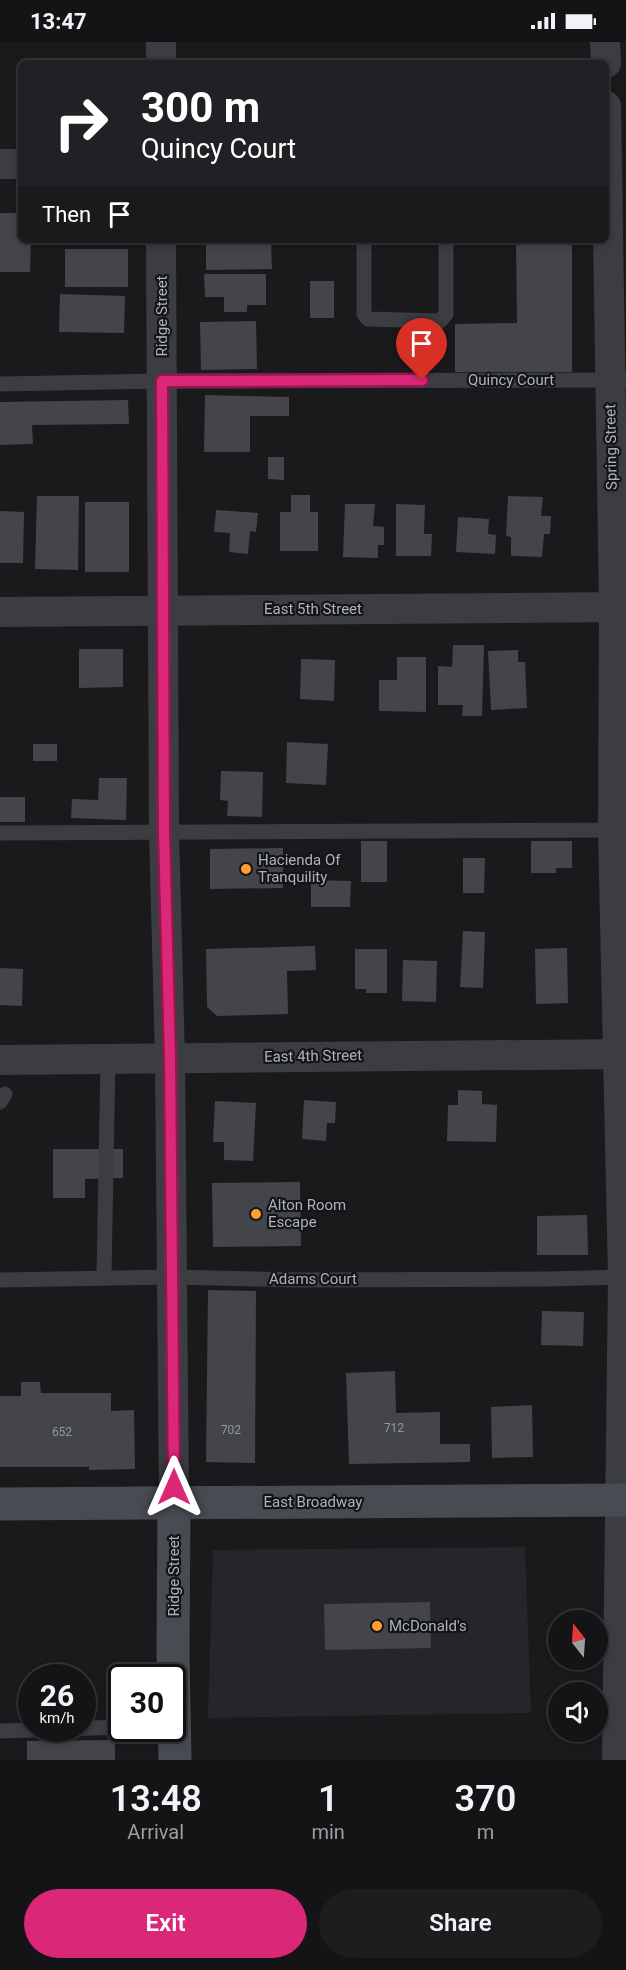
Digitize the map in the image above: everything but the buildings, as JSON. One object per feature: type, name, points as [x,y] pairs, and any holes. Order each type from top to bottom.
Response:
[{"type":"street","points":[[161,42],[161,60]]},
{"type":"street","points":[[605,42],[606,60]]},
{"type":"street","points":[[609,156],[626,156]]},
{"type":"street","points":[[0,164],[18,164]]},
{"type":"street","name":"Spring Street","points":[[609,212],[618,380],[619,830],[625,1276],[616,1760]]},
{"type":"street","name":"Ridge Street","points":[[161,243],[164,832],[170,1058],[174,1664]]},
{"type":"street","name":"East 5th Street","points":[[0,612],[620,607]]},
{"type":"street","name":"East 4th Street","points":[[0,1060],[622,1054]]},
{"type":"street","name":"East Broadway","points":[[0,1504],[622,1500]]},
{"type":"street","name":"Ridge Street","points":[[174,1742],[175,1760]]},
{"type":"lane","points":[[364,243],[364,314],[368,319],[440,321],[446,314],[446,243]]},
{"type":"lane","name":"Quincy Court","points":[[0,384],[162,381],[618,380]]},
{"type":"lane","points":[[0,833],[619,830]]},
{"type":"lane","points":[[104,1277],[108,1058]]},
{"type":"lane","name":"Adams Court","points":[[0,1280],[104,1277],[336,1280],[547,1279],[625,1276]]},
{"type":"lane","points":[[0,1731],[108,1727]]},
{"type":"shaded area","points":[[525,1547],[531,1713],[208,1718],[213,1550]]},
{"type":"place","name":"Hacienda Of Tranquility","points":[[246,869]]},
{"type":"place","name":"Alton Room Escape","points":[[256,1214]]},
{"type":"place","name":"McDonald's","points":[[377,1626]]},
{"type":"route","points":[[174,1487],[170,1058],[164,832],[162,381],[422,380]]}]
